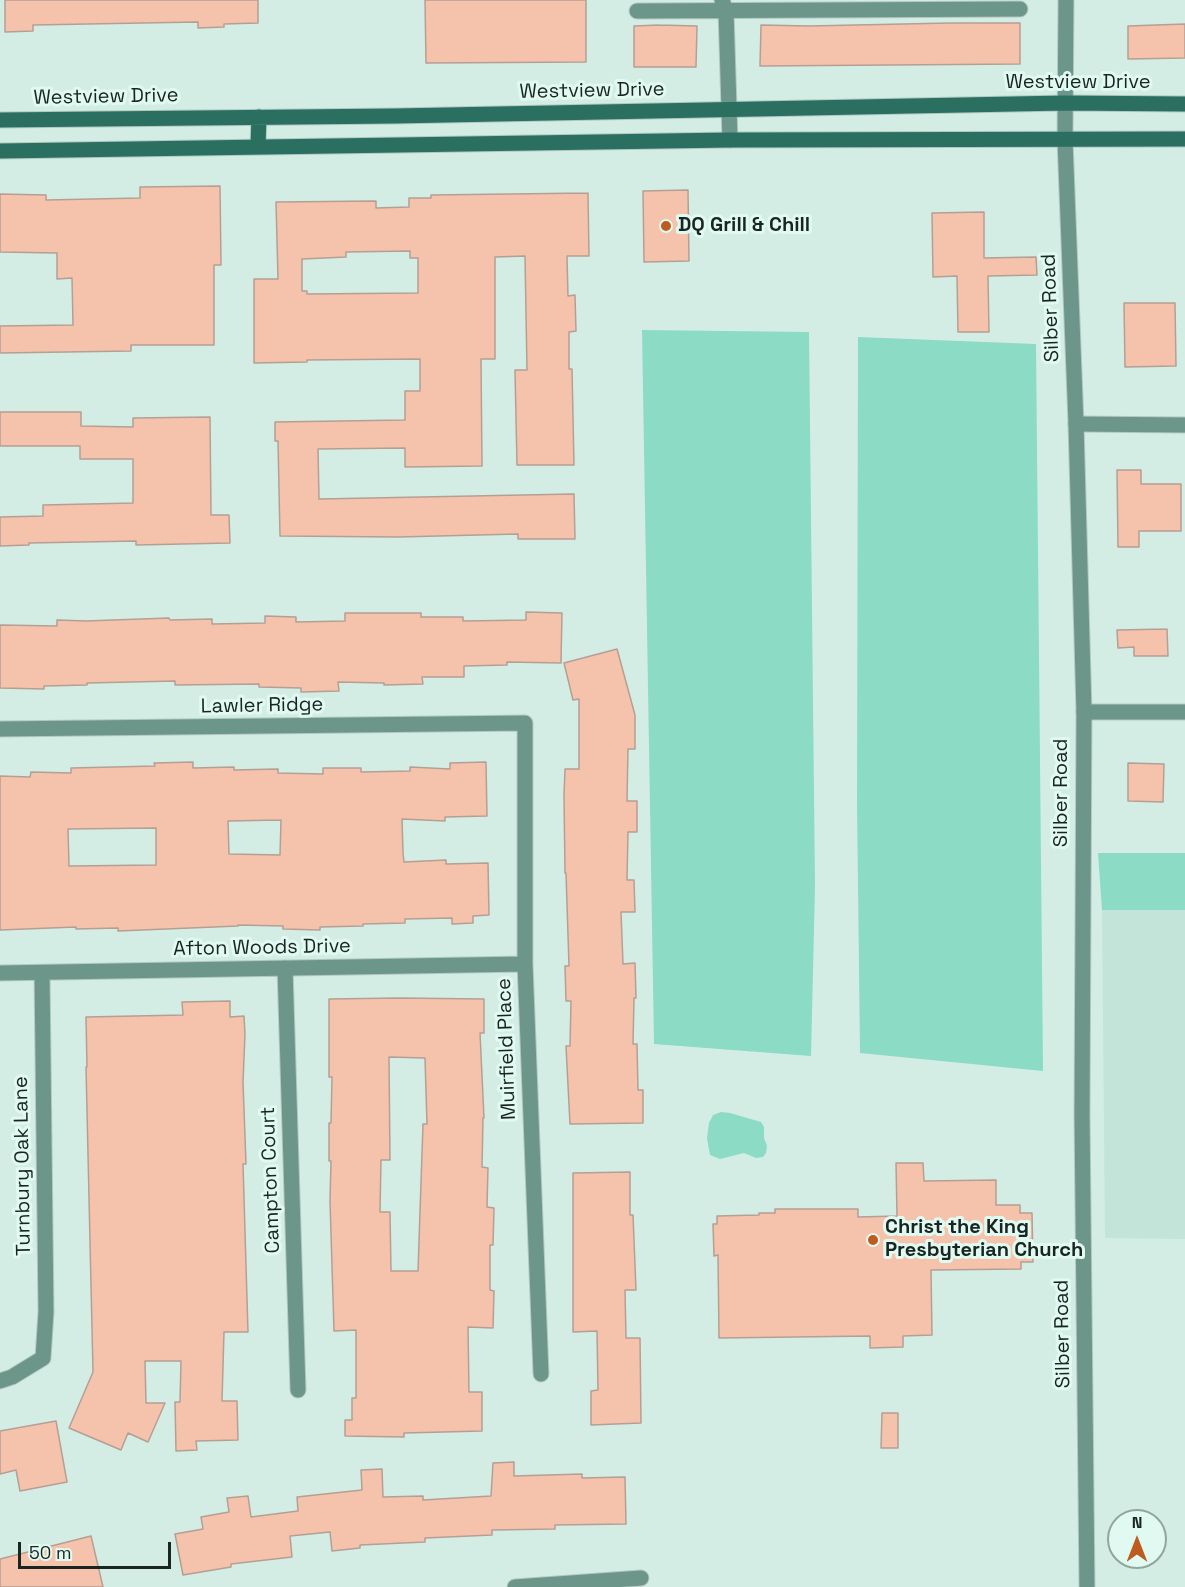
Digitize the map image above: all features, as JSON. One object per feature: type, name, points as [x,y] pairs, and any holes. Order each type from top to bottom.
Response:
[{"type":"main road","name":"Westview Drive","points":[[0,120],[1065,103],[1185,104]]},
{"type":"main road","points":[[258,146],[259,117]]},
{"type":"main road","points":[[0,151],[730,140],[1185,139]]},
{"type":"street","name":"Silber Road","points":[[1066,0],[1065,140],[1084,711],[1082,1125],[1087,1587]]},
{"type":"street","points":[[637,11],[724,5],[975,4],[1020,9]]},
{"type":"street","points":[[724,5],[730,140]]},
{"type":"street","points":[[1076,424],[1185,425]]},
{"type":"street","points":[[1084,711],[1185,712]]},
{"type":"street","name":"Lawler Ridge","points":[[0,729],[525,723]]},
{"type":"street","name":"Muirfield Place","points":[[525,723],[525,964],[541,1374]]},
{"type":"street","name":"Afton Woods Drive","points":[[0,973],[525,964]]},
{"type":"street","name":"Campton Court","points":[[285,969],[298,1390]]},
{"type":"street","name":"Turnbury Oak Lane","points":[[0,1381],[12,1377],[43,1358],[46,1312],[42,973]]},
{"type":"street","points":[[515,1587],[641,1578]]},
{"type":"shaded area","points":[[1102,910],[1185,910],[1185,1239],[1105,1238]]},
{"type":"green space","points":[[642,330],[809,332],[815,886],[811,1056],[654,1044]]},
{"type":"green space","points":[[858,337],[1036,344],[1043,1071],[860,1053],[857,803]]},
{"type":"green space","points":[[1098,853],[1185,853],[1185,910],[1102,910]]},
{"type":"green space","points":[[721,1112],[761,1122],[767,1146],[763,1157],[756,1158],[744,1153],[720,1159],[710,1155],[707,1138],[709,1123],[713,1115]]},
{"type":"building","points":[[5,0],[258,0],[258,23],[224,24],[224,27],[198,28],[198,22],[33,25],[33,31],[5,32]]},
{"type":"building","points":[[425,0],[586,0],[586,62],[426,63]]},
{"type":"building","points":[[1020,23],[1020,64],[760,66],[761,25]]},
{"type":"building","points":[[1185,24],[1185,58],[1128,59],[1128,26]]},
{"type":"building","points":[[634,26],[697,26],[696,67],[634,67]]},
{"type":"building","points":[[220,186],[221,265],[214,265],[214,345],[131,345],[131,351],[0,353],[0,326],[73,325],[72,278],[57,279],[57,253],[0,252],[0,194],[46,195],[46,200],[140,198],[140,187]]},
{"type":"building","name":"DQ Grill & Chill","points":[[688,190],[689,261],[644,262],[643,191]]},
{"type":"building","points":[[588,193],[589,256],[567,256],[568,296],[575,295],[576,331],[569,332],[574,465],[517,465],[515,370],[527,370],[525,256],[495,257],[495,359],[481,359],[482,466],[405,467],[405,448],[318,449],[319,499],[574,494],[575,539],[518,539],[518,534],[399,537],[280,536],[278,441],[275,441],[275,422],[405,420],[405,391],[420,391],[420,359],[254,363],[254,279],[278,279],[276,202],[376,201],[376,208],[409,207],[409,198],[431,198],[431,195]],"holes":[[[410,251],[410,258],[418,258],[418,293],[307,294],[307,291],[302,291],[302,259],[346,257],[346,252]]]},
{"type":"building","points":[[984,212],[984,258],[1036,257],[1037,275],[988,276],[989,332],[958,332],[957,276],[933,277],[932,213]]},
{"type":"building","points":[[1124,303],[1175,303],[1176,366],[1125,367]]},
{"type":"building","points":[[0,412],[81,412],[81,426],[133,427],[133,418],[210,417],[211,515],[229,515],[230,543],[136,545],[136,541],[29,543],[29,545],[0,546],[0,517],[43,516],[43,505],[133,503],[133,459],[80,459],[80,446],[0,446]]},
{"type":"building","points":[[1117,470],[1141,470],[1141,484],[1181,484],[1181,531],[1139,531],[1139,547],[1118,547]]},
{"type":"building","points":[[526,612],[562,613],[561,663],[507,662],[507,665],[464,666],[464,677],[422,677],[423,684],[384,685],[384,683],[338,682],[339,691],[301,692],[301,688],[259,687],[259,684],[175,685],[175,681],[87,683],[87,685],[44,686],[44,689],[0,688],[0,625],[57,626],[57,620],[169,618],[170,620],[212,619],[212,624],[265,623],[265,616],[296,617],[296,622],[345,621],[345,613],[421,613],[421,617],[463,617],[463,621],[526,620]]},
{"type":"building","points":[[1167,629],[1168,656],[1134,656],[1134,647],[1118,648],[1117,630]]},
{"type":"building","points":[[617,649],[635,715],[635,749],[628,749],[627,801],[637,801],[637,832],[628,832],[627,880],[634,880],[635,912],[621,912],[623,964],[635,963],[636,998],[634,998],[633,1044],[637,1044],[638,1090],[643,1090],[643,1123],[570,1124],[566,1046],[570,1046],[571,1001],[566,1001],[565,966],[569,966],[564,795],[565,769],[579,769],[579,699],[573,700],[564,663]]},
{"type":"building","points":[[193,762],[193,768],[278,769],[278,773],[323,774],[323,768],[361,768],[361,772],[410,771],[410,767],[450,769],[450,763],[486,762],[487,816],[445,817],[445,821],[402,819],[404,862],[446,860],[446,864],[488,863],[489,915],[473,916],[473,923],[452,924],[452,918],[405,919],[405,923],[320,927],[320,930],[238,925],[118,931],[118,928],[76,929],[76,927],[0,930],[0,776],[30,777],[31,772],[71,773],[71,768],[155,766],[154,763]],"holes":[[[281,820],[280,855],[229,854],[228,821]],[[156,828],[156,865],[69,866],[68,829]]]},
{"type":"building","points":[[1128,763],[1164,764],[1163,802],[1128,801]]},
{"type":"building","points":[[329,999],[484,999],[484,1033],[480,1033],[484,1118],[482,1167],[488,1168],[487,1207],[494,1208],[493,1245],[490,1245],[490,1290],[494,1291],[493,1328],[468,1327],[469,1392],[482,1392],[482,1431],[404,1433],[404,1437],[345,1436],[345,1420],[352,1420],[352,1398],[356,1398],[356,1330],[334,1331],[331,1161],[329,1161],[332,1077],[329,1077]],"holes":[[[389,1057],[425,1058],[427,1124],[423,1124],[418,1271],[391,1271],[390,1212],[380,1212],[381,1160],[390,1160]]]},
{"type":"building","points":[[230,1001],[230,1017],[244,1016],[245,1034],[243,1082],[246,1164],[243,1164],[248,1332],[224,1332],[222,1401],[237,1401],[238,1440],[196,1441],[197,1450],[176,1451],[175,1402],[180,1402],[181,1361],[145,1361],[146,1403],[165,1403],[148,1442],[128,1433],[121,1450],[69,1428],[93,1372],[86,1017],[183,1015],[182,1002]]},
{"type":"building","name":"Christ the King Presbyterian Church","points":[[896,1163],[923,1163],[924,1181],[996,1180],[996,1205],[1020,1205],[1020,1213],[1032,1213],[1033,1262],[1021,1262],[1021,1269],[931,1270],[932,1335],[903,1336],[903,1347],[870,1348],[870,1336],[719,1338],[718,1255],[714,1256],[713,1224],[717,1224],[717,1216],[759,1215],[759,1213],[775,1213],[775,1209],[858,1209],[858,1217],[897,1216]]},
{"type":"building","points":[[630,1172],[630,1215],[633,1215],[636,1290],[625,1290],[626,1338],[640,1338],[641,1423],[591,1425],[591,1391],[598,1390],[597,1331],[573,1332],[573,1173]]},
{"type":"building","points":[[882,1413],[898,1413],[898,1448],[881,1448]]},
{"type":"building","points":[[56,1421],[67,1482],[20,1491],[16,1470],[0,1474],[0,1431]]},
{"type":"building","points":[[514,1462],[514,1476],[582,1474],[582,1478],[625,1477],[626,1524],[555,1525],[555,1529],[492,1530],[492,1535],[425,1538],[425,1542],[360,1545],[360,1548],[332,1551],[330,1532],[290,1536],[292,1557],[231,1564],[231,1567],[183,1575],[175,1534],[203,1529],[201,1517],[229,1512],[227,1498],[248,1496],[251,1517],[298,1511],[297,1497],[362,1490],[361,1470],[382,1469],[383,1497],[423,1496],[423,1500],[491,1496],[493,1463]]},
{"type":"building","points":[[91,1536],[103,1587],[0,1587],[0,1559]]},
{"type":"place","name":"DQ Grill & Chill","points":[[666,226]]},
{"type":"place","name":"Christ the King Presbyterian Church","points":[[873,1240]]}]
